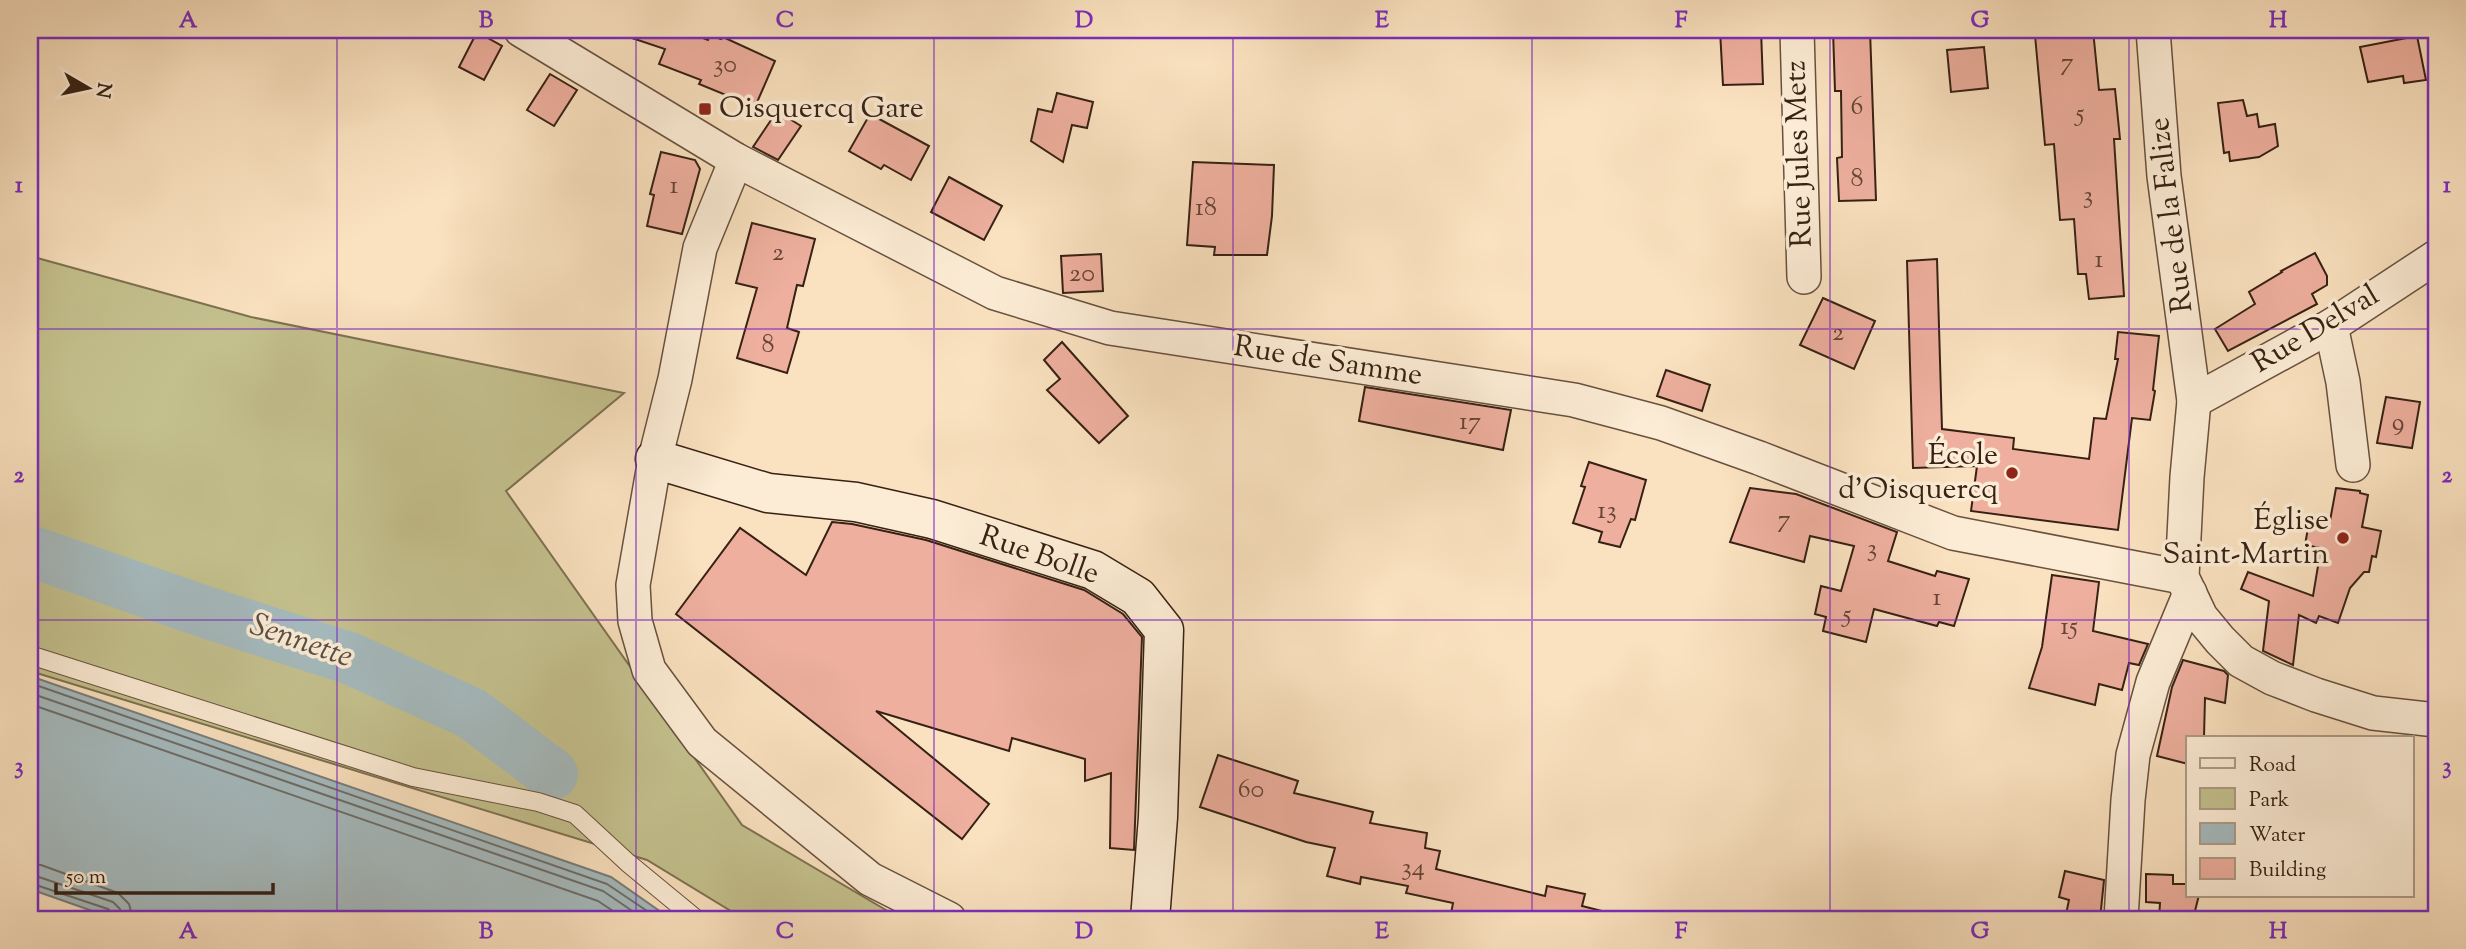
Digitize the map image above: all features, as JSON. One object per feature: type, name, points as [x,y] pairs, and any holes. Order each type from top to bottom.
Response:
[{"type":"street","name":"Rue de Samme","points":[[521,30],[736,160],[995,293],[1110,328],[1574,400],[1661,423],[1953,533],[2186,585]]},
{"type":"street","name":"Rue Jules Metz","points":[[1797,30],[1804,277]]},
{"type":"street","name":"Rue de la Falize","points":[[2153,30],[2164,176],[2194,401],[2187,477],[2186,585]]},
{"type":"street","points":[[736,160],[700,248],[675,379],[655,459],[633,585],[635,621],[649,670],[702,742],[870,879],[949,919]]},
{"type":"street","name":"Rue Delval","points":[[2194,401],[2331,326],[2436,257]]},
{"type":"street","points":[[2331,326],[2343,382],[2353,465]]},
{"type":"street","name":"Rue Bolle","points":[[655,459],[768,493],[856,502],[932,520],[1093,570],[1138,597],[1164,630],[1158,817],[1150,919]]},
{"type":"street","points":[[2186,585],[2201,617],[2220,640],[2241,661],[2272,678],[2373,713],[2436,720]]},
{"type":"street","points":[[2121,919],[2133,755],[2153,682],[2186,585]]},
{"type":"lane","points":[[30,656],[413,777],[538,802],[575,814],[628,863],[696,919]]},
{"type":"green space","points":[[30,256],[251,317],[624,393],[506,491],[742,825],[901,919],[744,919],[647,860],[30,671]]},
{"type":"water","points":[[30,676],[611,877],[671,919],[115,919],[30,889]]},
{"type":"building","points":[[621,30],[682,30],[708,40],[710,35],[721,39],[723,37],[775,61],[755,107],[699,84],[701,80],[659,64],[665,49],[620,34]]},
{"type":"building","points":[[1720,30],[1761,30],[1763,84],[1723,85]]},
{"type":"building","points":[[1833,30],[1870,30],[1876,200],[1839,201],[1837,158],[1842,157],[1841,91],[1835,91]]},
{"type":"building","points":[[2093,30],[2099,90],[2115,89],[2120,139],[2114,139],[2124,296],[2089,299],[2086,274],[2078,274],[2074,219],[2060,220],[2054,144],[2045,145],[2035,35]]},
{"type":"building","points":[[477,32],[502,46],[484,80],[459,67]]},
{"type":"building","points":[[2417,36],[2426,80],[2404,83],[2403,76],[2368,82],[2360,47]]},
{"type":"building","points":[[1984,47],[1988,88],[1951,92],[1947,50]]},
{"type":"building","points":[[550,74],[577,90],[554,126],[527,110]]},
{"type":"building","points":[[1057,93],[1093,102],[1087,128],[1072,125],[1063,162],[1031,141],[1038,109],[1052,112]]},
{"type":"building","points":[[2243,100],[2247,116],[2257,114],[2259,127],[2275,124],[2278,146],[2259,157],[2230,161],[2229,152],[2224,153],[2218,103]]},
{"type":"building","points":[[777,111],[801,126],[778,160],[753,147]]},
{"type":"building","points":[[870,114],[929,146],[911,180],[884,165],[881,169],[849,151]]},
{"type":"building","points":[[661,152],[695,160],[700,169],[682,234],[647,226],[654,195],[650,194]]},
{"type":"building","points":[[1193,162],[1274,165],[1267,255],[1214,255],[1215,247],[1187,245]]},
{"type":"building","points":[[949,177],[1002,206],[984,240],[931,212]]},
{"type":"building","points":[[752,223],[815,239],[803,286],[797,285],[787,328],[799,332],[787,373],[737,358],[757,288],[736,283]]},
{"type":"building","points":[[2315,253],[2327,276],[2327,285],[2312,294],[2317,304],[2228,351],[2215,329],[2255,304],[2249,292]]},
{"type":"building","points":[[1101,254],[1103,291],[1063,293],[1061,256]]},
{"type":"building","points":[[1937,259],[1942,429],[2014,438],[2013,449],[2089,459],[2094,418],[2106,419],[2118,359],[2115,359],[2118,332],[2159,336],[2150,420],[2132,418],[2118,530],[1971,511],[1977,466],[1913,468],[1907,261]]},
{"type":"building","points":[[1823,298],[1875,321],[1854,369],[1800,345]]},
{"type":"building","points":[[1062,342],[1128,416],[1099,443],[1047,390],[1060,379],[1044,360]]},
{"type":"building","points":[[1666,370],[1710,385],[1702,411],[1657,396]]},
{"type":"building","points":[[1365,387],[1511,410],[1503,450],[1359,421]]},
{"type":"building","points":[[2386,397],[2420,402],[2412,448],[2377,443]]},
{"type":"building","points":[[1589,462],[1646,480],[1635,520],[1631,519],[1620,547],[1599,542],[1602,532],[1573,523],[1585,487],[1581,486]]},
{"type":"building","points":[[1750,488],[1796,494],[1897,532],[1888,561],[1935,576],[1937,571],[1969,579],[1954,626],[1939,622],[1937,626],[1874,609],[1866,642],[1823,631],[1826,617],[1815,614],[1821,586],[1841,591],[1854,546],[1810,536],[1804,562],[1730,542]]},
{"type":"building","points":[[2336,488],[2360,491],[2368,495],[2362,527],[2381,531],[2376,557],[2372,556],[2369,572],[2364,572],[2350,588],[2338,623],[2319,616],[2316,623],[2299,615],[2293,665],[2263,651],[2269,601],[2241,589],[2248,572],[2313,596],[2321,548],[2305,545],[2310,517],[2330,521]]},
{"type":"building","points":[[832,522],[926,540],[1084,590],[1123,614],[1142,637],[1134,850],[1110,848],[1111,773],[1085,781],[1085,759],[1012,738],[1009,751],[876,711],[989,804],[962,839],[676,614],[740,528],[806,575]]},
{"type":"building","points":[[2052,575],[2099,582],[2093,631],[2148,644],[2139,665],[2129,663],[2122,690],[2099,684],[2095,705],[2029,688],[2042,647]]},
{"type":"building","points":[[2183,660],[2224,671],[2228,675],[2225,703],[2205,698],[2204,736],[2186,736],[2186,763],[2157,756],[2172,687]]},
{"type":"building","points":[[1218,755],[1298,781],[1294,793],[1373,812],[1370,823],[1427,833],[1425,848],[1440,851],[1436,869],[1545,896],[1547,886],[1585,894],[1582,906],[1602,911],[1601,919],[1450,919],[1453,903],[1406,893],[1408,886],[1361,877],[1360,884],[1327,876],[1335,848],[1306,842],[1200,807]]},
{"type":"building","points":[[2065,871],[2104,880],[2100,919],[2065,919],[2069,900],[2059,897]]},
{"type":"building","points":[[2146,874],[2173,875],[2173,884],[2186,884],[2186,897],[2198,897],[2193,919],[2159,919],[2160,903],[2146,902]]},
{"type":"waterway","name":"Sennette","points":[[30,551],[208,613],[349,658],[471,713],[552,774]]},
{"type":"place","name":"Oisquercq Gare","points":[[705,109]]},
{"type":"place","name":"École d'Oisquercq","points":[[2012,473]]},
{"type":"place","name":"Église Saint-Martin","points":[[2343,538]]}]
